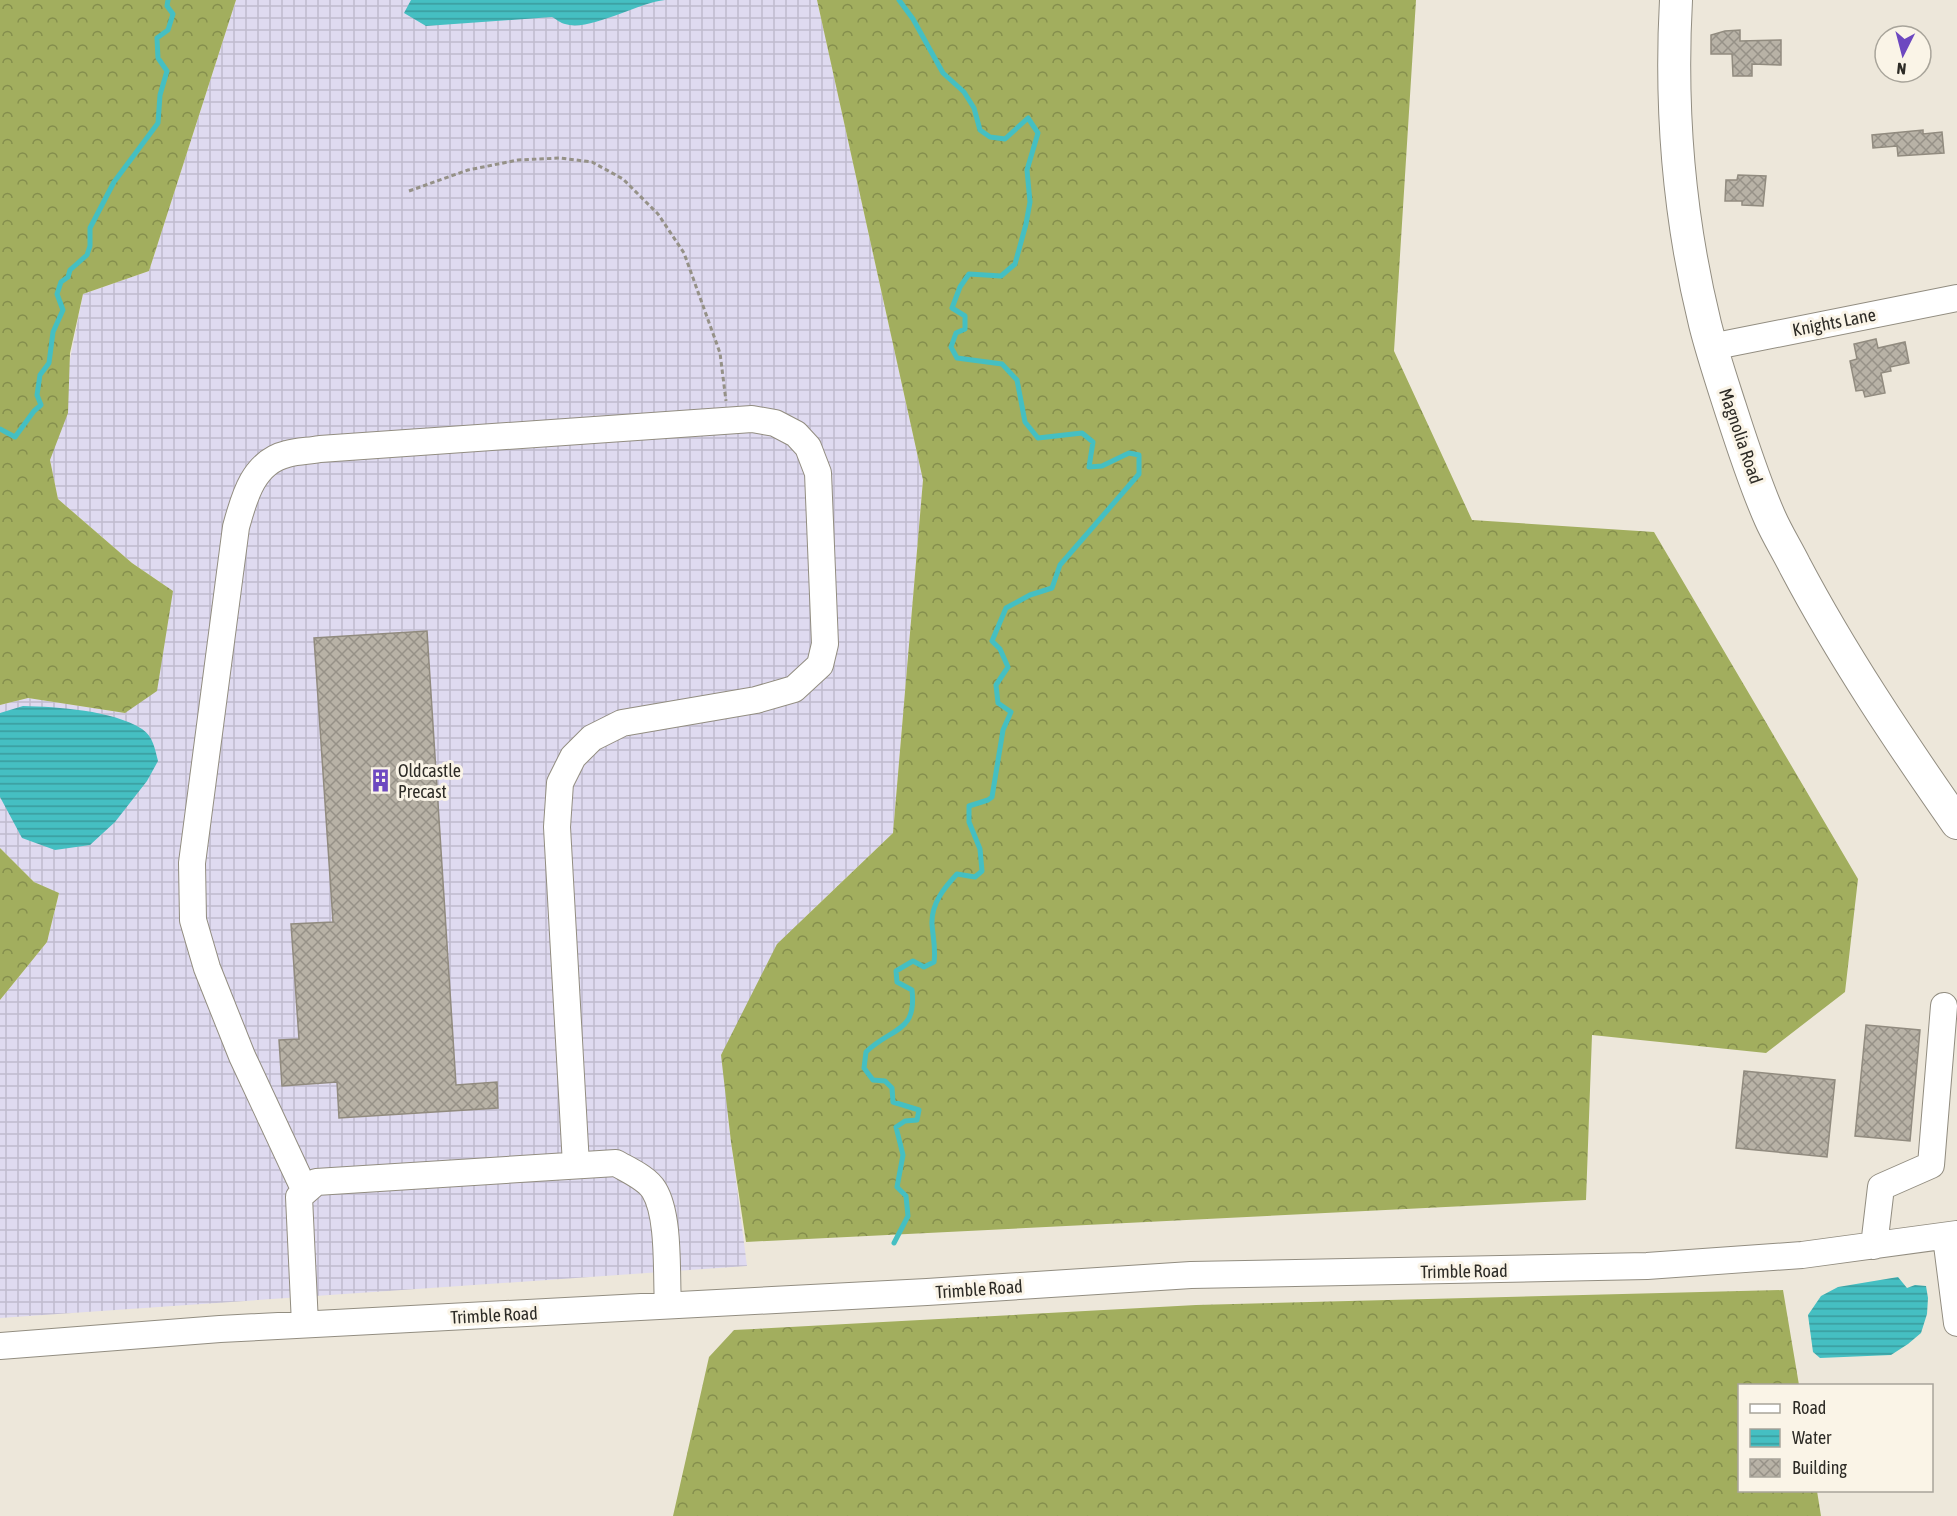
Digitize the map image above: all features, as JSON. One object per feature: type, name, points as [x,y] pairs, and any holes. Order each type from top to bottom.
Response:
[{"type":"main road","name":"Magnolia Road","points":[[1676,0],[1674,107],[1681,194],[1694,272],[1711,347],[1739,434],[1770,517],[1835,639],[1919,769],[1957,823]]},
{"type":"street","name":"Knights Lane","points":[[1711,347],[1957,298]]},
{"type":"street","points":[[305,1191],[242,1056],[207,968],[193,920],[192,863],[201,788],[236,528],[247,489],[260,471],[271,461],[286,454],[320,449],[752,419],[775,423],[796,434],[808,447],[818,473],[825,644],[820,665],[794,689],[756,700],[622,723],[592,738],[573,758],[560,783],[557,827],[576,1166]]},
{"type":"street","points":[[1874,1246],[1881,1187],[1931,1165],[1944,1006]]},
{"type":"street","points":[[306,1324],[299,1197],[316,1182],[616,1163],[654,1188],[664,1215],[668,1305]]},
{"type":"street","points":[[1952,1236],[1957,1323]]},
{"type":"street","name":"Trimble Road","points":[[0,1346],[220,1329],[927,1292],[1191,1275],[1647,1266],[1802,1255],[1952,1236]]},
{"type":"path","points":[[409,191],[468,170],[518,160],[560,158],[591,162],[623,179],[658,214],[684,252],[720,353],[728,421]]},
{"type":"shaded area","points":[[236,0],[817,0],[923,480],[893,833],[804,918],[728,1118],[747,1266],[0,1318],[0,1000],[47,942],[59,894],[34,882],[0,848],[0,705],[28,698],[125,713],[173,591],[132,563],[58,499],[50,460],[83,294],[149,271]]},
{"type":"green space","points":[[0,0],[236,0],[149,271],[83,294],[70,353],[68,413],[50,460],[58,499],[132,563],[173,591],[157,691],[125,713],[28,698],[0,705]]},
{"type":"green space","points":[[817,0],[1416,0],[1394,351],[1472,520],[1654,532],[1858,879],[1845,992],[1766,1053],[1592,1035],[1586,1200],[746,1242],[721,1055],[777,944],[893,833],[923,480]]},
{"type":"green space","points":[[0,848],[34,882],[59,893],[47,942],[0,1000]]},
{"type":"green space","points":[[1783,1290],[1799,1384],[1738,1384],[1738,1492],[1817,1492],[1821,1516],[673,1516],[709,1357],[734,1330],[1196,1305]]},
{"type":"water","points":[[411,0],[665,0],[587,24],[563,23],[552,17],[426,26],[404,13]]},
{"type":"water","points":[[23,706],[68,709],[116,718],[142,729],[155,747],[158,761],[147,781],[115,822],[90,845],[55,850],[22,838],[0,797],[0,713]]},
{"type":"water","points":[[1898,1277],[1907,1288],[1915,1285],[1926,1286],[1927,1314],[1921,1333],[1891,1355],[1820,1358],[1813,1352],[1808,1315],[1821,1296],[1838,1287]]},
{"type":"building","points":[[1740,30],[1740,41],[1781,40],[1781,65],[1752,64],[1752,76],[1733,76],[1732,54],[1711,54],[1711,35]]},
{"type":"building","points":[[1923,130],[1923,134],[1942,132],[1944,153],[1898,156],[1897,146],[1873,148],[1872,135]]},
{"type":"building","points":[[1738,175],[1766,176],[1763,206],[1742,205],[1742,201],[1725,201],[1726,180],[1737,180]]},
{"type":"building","points":[[1876,339],[1878,348],[1905,342],[1909,363],[1890,367],[1891,371],[1881,373],[1885,393],[1865,397],[1863,390],[1856,391],[1850,361],[1857,359],[1854,344]]},
{"type":"building","name":"Oldcastle Precast","points":[[427,631],[456,1085],[497,1082],[498,1108],[339,1118],[337,1082],[282,1086],[279,1040],[299,1039],[291,924],[333,922],[314,638]]},
{"type":"building","points":[[1866,1025],[1920,1030],[1910,1141],[1855,1136]]},
{"type":"building","points":[[1744,1071],[1835,1080],[1827,1157],[1736,1148]]},
{"type":"waterway","points":[[0,429],[15,437],[41,405],[37,395],[40,375],[49,363],[53,332],[63,310],[57,294],[61,282],[68,277],[70,270],[87,255],[90,246],[90,228],[114,182],[158,123],[160,95],[167,71],[158,58],[157,38],[168,30],[173,14],[167,6],[168,0]]},
{"type":"waterway","points":[[894,1243],[908,1216],[906,1196],[897,1187],[903,1155],[896,1127],[905,1121],[917,1120],[919,1110],[893,1102],[892,1088],[885,1081],[873,1080],[864,1068],[866,1052],[901,1028],[911,1014],[912,990],[897,982],[896,971],[913,961],[924,967],[934,962],[932,917],[943,891],[957,874],[975,877],[982,871],[980,849],[969,822],[969,806],[992,797],[1003,730],[1011,712],[998,703],[996,685],[1008,667],[1000,649],[992,641],[1006,608],[1030,595],[1052,588],[1060,565],[1139,474],[1139,455],[1129,453],[1102,466],[1089,467],[1093,442],[1082,433],[1038,438],[1025,422],[1017,380],[1002,364],[957,358],[951,347],[956,333],[965,329],[965,316],[952,308],[960,287],[969,274],[1001,276],[1015,264],[1030,202],[1027,170],[1038,133],[1028,118],[1005,139],[990,137],[980,130],[974,108],[964,92],[943,73],[913,19],[899,0]]},
{"type":"place","name":"Oldcastle Precast","points":[[380,780]]}]
